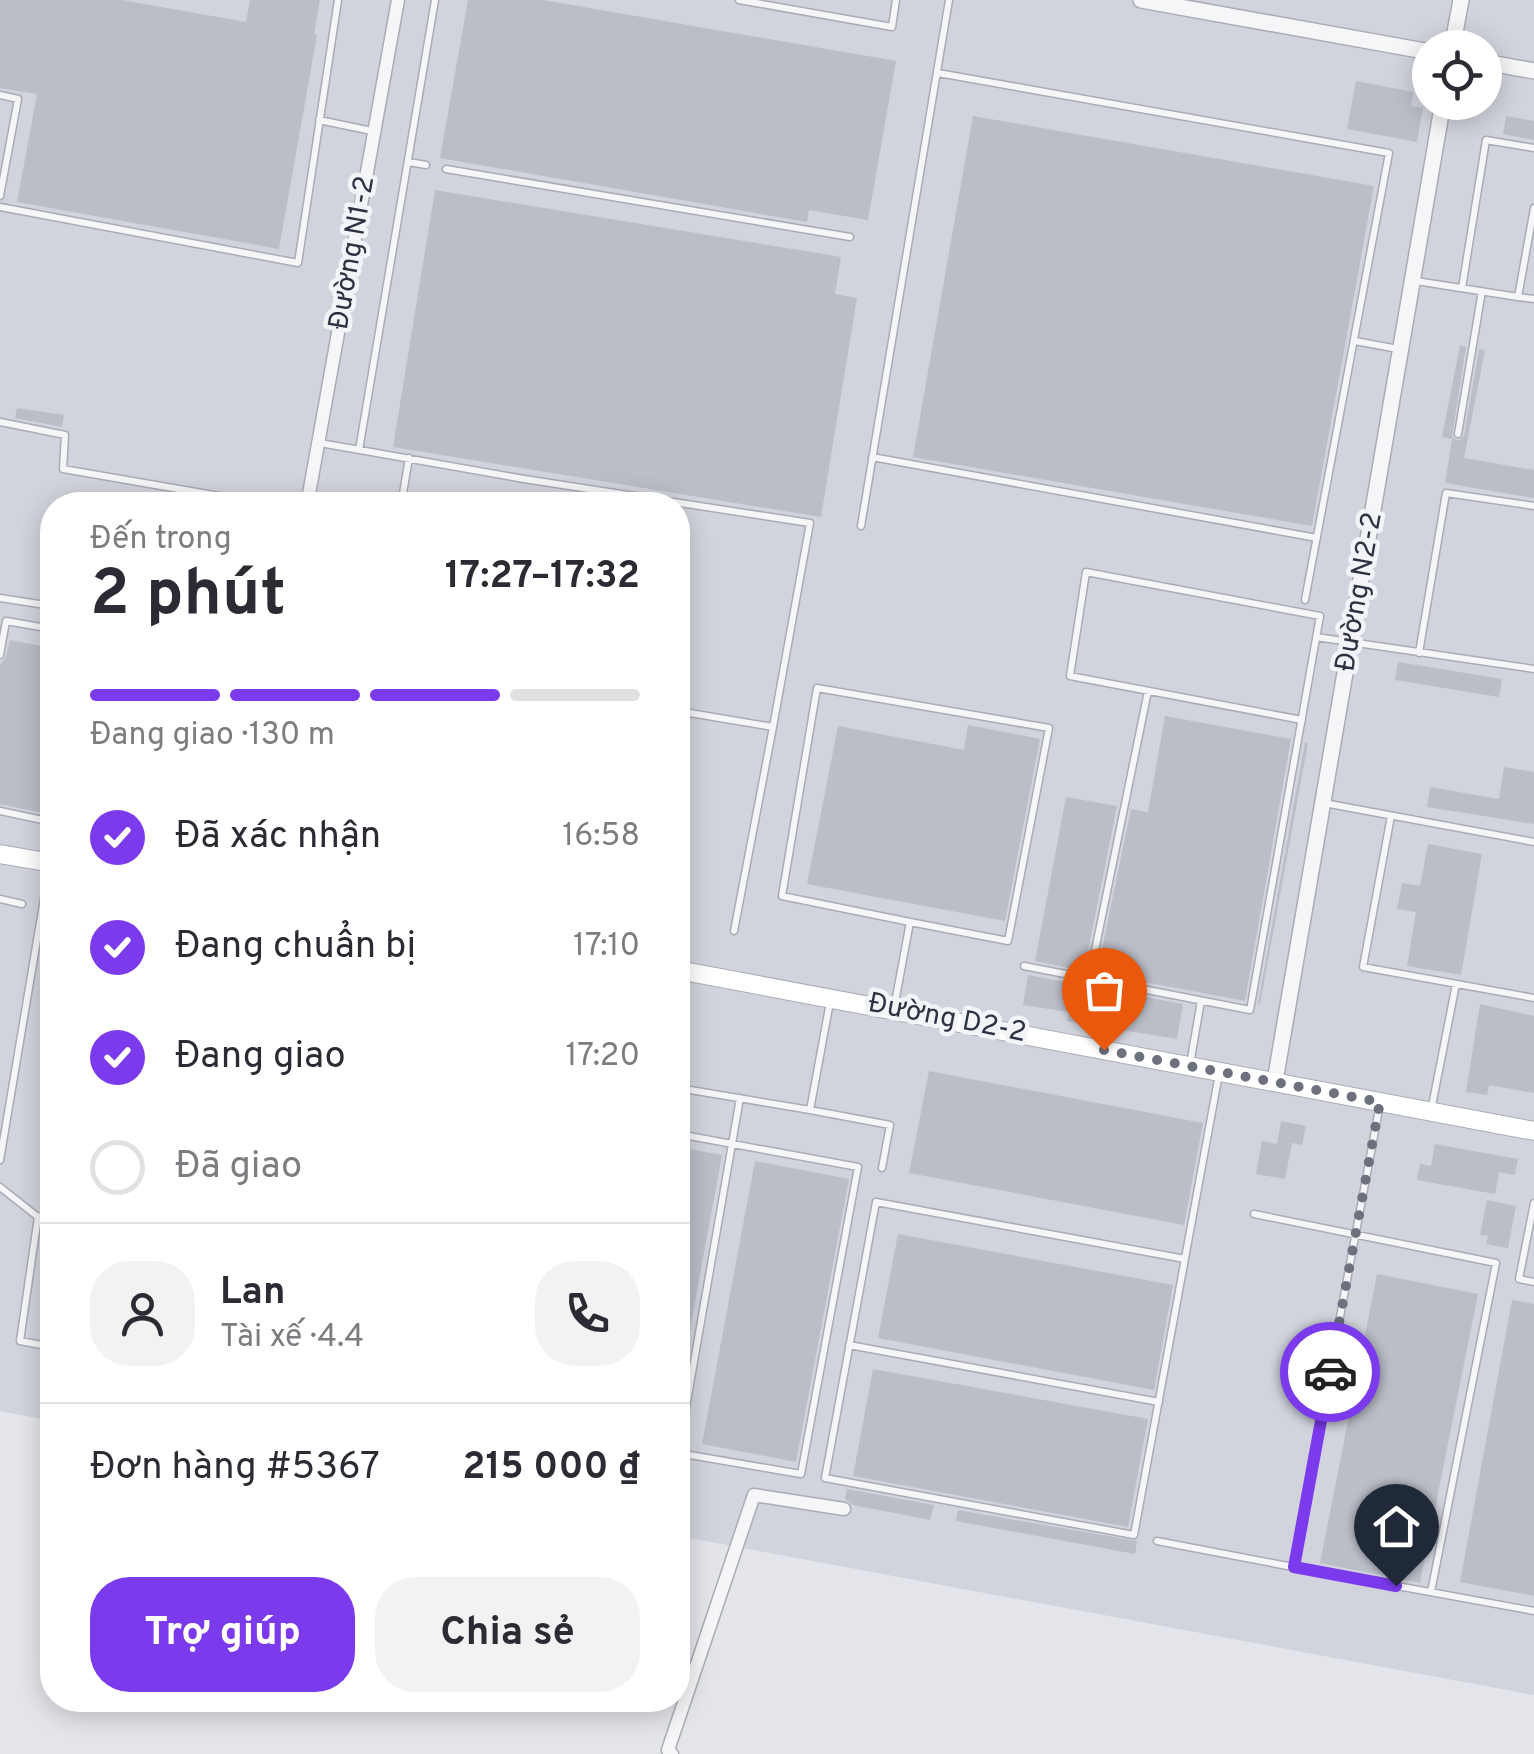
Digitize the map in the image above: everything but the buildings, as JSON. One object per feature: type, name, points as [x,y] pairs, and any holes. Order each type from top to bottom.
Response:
[{"type":"main road","points":[[0,854],[40,860]]},
{"type":"main road","name":"Đường D2-2","points":[[690,972],[1534,1131]]},
{"type":"street","name":"Đường N1-2","points":[[310,492],[398,0]]},
{"type":"street","points":[[1141,0],[1412,49]]},
{"type":"street","points":[[1455,30],[1461,0]]},
{"type":"street","points":[[1502,65],[1534,71]]},
{"type":"street","name":"Đường N2-2","points":[[1276,1081],[1440,120]]},
{"type":"street","points":[[690,1685],[754,1494],[844,1509]]},
{"type":"street","points":[[672,1754],[668,1750],[681,1712]]},
{"type":"lane","points":[[0,207],[298,263],[338,0]]},
{"type":"lane","points":[[359,450],[435,0]]},
{"type":"lane","points":[[739,0],[892,27],[896,0]]},
{"type":"lane","points":[[860,526],[949,0]]},
{"type":"lane","points":[[938,73],[1390,153],[1304,600]]},
{"type":"lane","points":[[0,95],[18,99],[0,196]]},
{"type":"lane","points":[[320,120],[374,132]]},
{"type":"lane","points":[[1462,288],[1486,140],[1534,148]]},
{"type":"lane","points":[[409,162],[426,165]]},
{"type":"lane","points":[[446,168],[850,238]]},
{"type":"lane","points":[[1518,297],[1534,208]]},
{"type":"lane","points":[[1414,280],[1534,300]]},
{"type":"lane","points":[[1458,434],[1482,291]]},
{"type":"lane","points":[[1355,341],[1403,350]]},
{"type":"lane","points":[[0,422],[65,435],[62,469],[196,492]]},
{"type":"lane","points":[[319,443],[608,492]]},
{"type":"lane","points":[[872,457],[1316,538]]},
{"type":"lane","points":[[403,492],[409,458]]},
{"type":"lane","points":[[1420,653],[1446,493],[1534,506]]},
{"type":"lane","points":[[690,505],[810,523],[734,932]]},
{"type":"lane","points":[[1024,966],[1250,1010],[1302,720],[1320,616],[1086,572],[1070,676],[1302,720]]},
{"type":"lane","points":[[0,598],[40,604]]},
{"type":"lane","points":[[0,655],[6,621],[40,627]]},
{"type":"lane","points":[[1316,637],[1534,669]]},
{"type":"lane","points":[[817,688],[1048,728],[1008,941],[910,922],[782,896],[817,688]]},
{"type":"lane","points":[[1090,980],[1148,691]]},
{"type":"lane","points":[[690,713],[773,727]]},
{"type":"lane","points":[[1323,803],[1534,842]]},
{"type":"lane","points":[[0,811],[40,819]]},
{"type":"lane","points":[[1392,816],[1363,967],[1534,998]]},
{"type":"lane","points":[[0,900],[22,904]]},
{"type":"lane","points":[[894,1009],[910,922]]},
{"type":"lane","points":[[0,1160],[40,926]]},
{"type":"lane","points":[[1431,1112],[1456,984]]},
{"type":"lane","points":[[810,1110],[831,997]]},
{"type":"lane","points":[[1190,1066],[1201,1001]]},
{"type":"lane","points":[[1185,1259],[876,1202],[825,1478],[1134,1535],[1159,1402],[1185,1259],[1219,1072]]},
{"type":"lane","points":[[690,1090],[890,1126],[882,1168]]},
{"type":"lane","points":[[690,1384],[740,1098]]},
{"type":"lane","points":[[1294,1567],[1380,1102]]},
{"type":"lane","points":[[690,1136],[858,1166],[801,1474],[690,1455]]},
{"type":"lane","points":[[0,1187],[38,1217],[20,1342],[40,1346]]},
{"type":"lane","points":[[1534,1203],[1519,1279],[1534,1282]]},
{"type":"lane","points":[[1254,1214],[1496,1264],[1431,1592]]},
{"type":"lane","points":[[849,1345],[1159,1402]]},
{"type":"lane","points":[[1156,1541],[1534,1610]]},
{"type":"shaded area","points":[[0,0],[1534,0],[1534,1695],[690,1538],[690,492],[40,492],[40,1419],[0,1411]]},
{"type":"way so far","points":[[1104,1050],[1380,1102],[1330,1372]]},
{"type":"route","points":[[1330,1372],[1294,1567],[1396,1586]]}]
